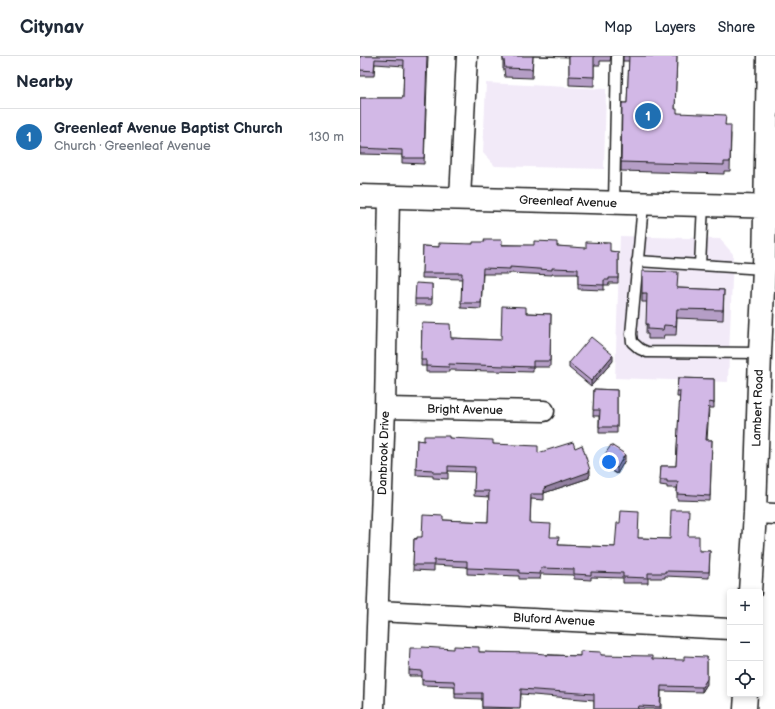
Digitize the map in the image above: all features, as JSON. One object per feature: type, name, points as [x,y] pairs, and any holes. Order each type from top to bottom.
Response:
[{"type":"main road","name":"Lambert Road","points":[[751,589],[765,513],[760,353],[764,269],[770,207],[768,56]]},
{"type":"main road","name":"Greenleaf Avenue","points":[[360,196],[642,205],[770,207]]},
{"type":"main road","points":[[745,709],[746,697]]},
{"type":"street","points":[[460,199],[467,56]]},
{"type":"street","name":"Danbrook Drive","points":[[374,709],[385,408],[390,197]]},
{"type":"street","name":"Bright Avenue","points":[[385,408],[544,411]]},
{"type":"street","name":"Bluford Avenue","points":[[378,610],[727,628]]},
{"type":"lane","points":[[614,203],[617,56]]},
{"type":"lane","points":[[642,205],[631,334],[632,342],[640,349],[647,352],[760,353]]},
{"type":"lane","points":[[700,265],[703,205]]},
{"type":"lane","points":[[637,261],[764,269]]},
{"type":"shaded area","points":[[486,83],[606,89],[604,169],[495,166],[483,153]]},
{"type":"shaded area","points":[[620,236],[720,239],[733,254],[728,382],[615,378]]},
{"type":"building","points":[[360,56],[427,56],[424,158],[402,158],[402,150],[360,148],[360,98],[403,98],[404,60],[375,59],[374,71],[360,70]]},
{"type":"building","points":[[503,56],[533,56],[532,69],[505,68]]},
{"type":"building","points":[[569,56],[594,56],[594,77],[569,76]]},
{"type":"building","points":[[629,56],[677,56],[675,109],[677,109],[677,113],[726,115],[725,125],[731,125],[730,162],[724,162],[724,165],[621,162],[622,103],[627,103]]},
{"type":"building","points":[[484,240],[502,240],[502,245],[534,245],[534,241],[557,242],[557,246],[586,248],[586,242],[610,243],[610,251],[618,252],[618,278],[609,278],[609,280],[604,280],[604,285],[578,284],[578,269],[552,268],[552,270],[510,267],[510,269],[483,268],[481,303],[461,303],[462,273],[422,273],[423,246],[439,247],[439,243],[473,244],[473,242],[485,242]]},
{"type":"building","points":[[642,271],[678,272],[677,288],[724,290],[723,310],[677,309],[676,326],[664,325],[663,330],[648,329],[648,324],[646,324],[647,293],[642,293]]},
{"type":"building","points":[[416,283],[432,284],[432,299],[415,299]]},
{"type":"building","points":[[502,306],[526,307],[526,313],[551,314],[550,361],[533,361],[533,367],[449,364],[449,367],[426,366],[426,360],[421,360],[422,323],[450,324],[451,338],[501,340]]},
{"type":"building","points":[[591,337],[613,355],[591,381],[569,363]]},
{"type":"building","points":[[678,378],[714,379],[714,403],[709,402],[706,440],[712,440],[710,496],[677,494],[678,482],[667,482],[667,480],[660,480],[661,466],[676,466],[680,391],[677,391]]},
{"type":"building","points":[[594,389],[617,390],[617,427],[599,427],[600,410],[593,410]]},
{"type":"building","points":[[424,436],[449,436],[449,438],[493,440],[493,444],[538,446],[538,453],[573,442],[575,448],[582,445],[590,470],[589,472],[544,488],[544,494],[531,494],[530,523],[551,524],[550,537],[559,537],[558,545],[615,547],[617,523],[620,523],[621,511],[639,512],[638,538],[670,539],[671,510],[689,510],[688,536],[699,536],[699,551],[710,551],[709,572],[665,571],[665,573],[648,573],[648,578],[623,577],[623,573],[591,572],[591,575],[574,574],[574,569],[541,568],[540,574],[519,573],[519,570],[467,568],[467,561],[434,560],[434,565],[413,565],[414,539],[417,539],[417,537],[422,537],[423,515],[443,516],[443,520],[488,522],[489,491],[474,491],[475,467],[448,466],[448,473],[433,473],[433,470],[416,469],[417,440],[424,441]]},
{"type":"building","points":[[611,445],[625,454],[617,468],[602,459]]},
{"type":"building","points":[[454,646],[479,647],[479,652],[534,653],[545,655],[580,656],[580,651],[601,652],[601,655],[652,656],[652,659],[684,660],[684,656],[707,657],[707,679],[702,687],[661,686],[660,707],[639,706],[638,709],[594,709],[594,694],[521,689],[520,708],[482,707],[482,693],[455,693],[454,681],[422,680],[422,671],[409,670],[410,648],[422,647],[454,649]]},
{"type":"place","name":"Greenleaf Avenue Baptist Church","points":[[648,116]]}]
